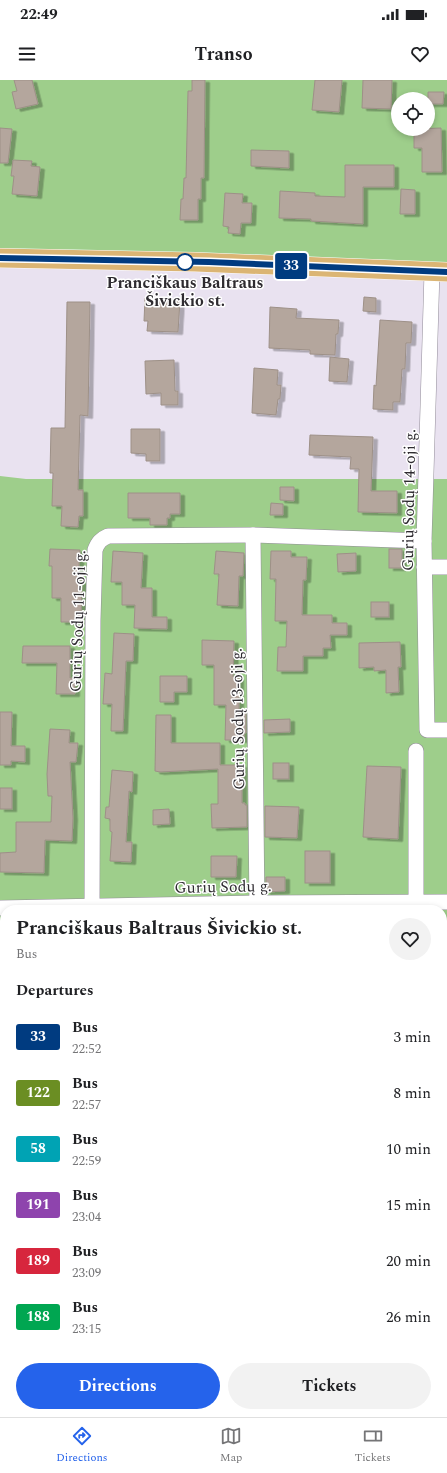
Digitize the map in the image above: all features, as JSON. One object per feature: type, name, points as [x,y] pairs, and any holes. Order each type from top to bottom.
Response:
[{"type":"main road","points":[[0,258],[209,262],[439,272]]},
{"type":"street","name":"Gurių Sodų 14-oji g.","points":[[439,272],[424,541],[424,567],[427,730],[447,730]]},
{"type":"street","name":"Gurių Sodų 11-oji g.","points":[[92,905],[93,620],[95,550],[97,544],[102,538],[108,536],[253,535],[424,541]]},
{"type":"street","name":"Gurių Sodų 13-oji g.","points":[[253,535],[257,905]]},
{"type":"street","points":[[424,567],[447,567]]},
{"type":"street","points":[[416,751],[416,905]]},
{"type":"street","name":"Gurių Sodų g.","points":[[424,905],[447,902]]},
{"type":"green space","points":[[0,80],[447,80],[447,265],[0,250]]},
{"type":"green space","points":[[0,476],[26,479],[447,479],[447,905],[0,905]]},
{"type":"building","points":[[14,80],[32,80],[38,104],[16,109],[12,92],[17,91]]},
{"type":"building","points":[[192,80],[205,80],[204,178],[201,178],[201,199],[198,199],[198,220],[180,220],[184,178],[186,178],[188,91],[192,91]]},
{"type":"building","points":[[315,80],[342,80],[339,112],[312,110]]},
{"type":"building","points":[[363,80],[392,80],[391,109],[362,108]]},
{"type":"building","points":[[435,92],[444,92],[443,104],[435,104]]},
{"type":"building","points":[[0,128],[12,129],[8,163],[0,163]]},
{"type":"building","points":[[435,128],[441,128],[442,172],[422,172],[422,148],[414,148],[414,136],[435,136]]},
{"type":"building","points":[[251,150],[289,151],[289,168],[251,166]]},
{"type":"building","points":[[13,160],[32,161],[31,166],[40,167],[37,196],[12,194],[14,176],[11,176]]},
{"type":"building","points":[[345,165],[394,165],[394,187],[363,187],[363,224],[311,221],[311,219],[279,218],[280,191],[315,193],[315,196],[345,197]]},
{"type":"building","points":[[401,189],[415,190],[415,214],[400,214]]},
{"type":"building","points":[[225,193],[243,194],[242,203],[252,203],[251,223],[241,223],[240,234],[228,233],[229,227],[223,226]]},
{"type":"building","points":[[364,297],[376,298],[376,312],[363,311]]},
{"type":"building","points":[[145,298],[180,300],[178,332],[147,331],[148,321],[144,321]]},
{"type":"building","points":[[67,302],[90,302],[88,416],[80,415],[78,490],[83,490],[83,516],[79,516],[78,527],[61,526],[62,506],[52,506],[53,473],[50,473],[51,428],[65,428]]},
{"type":"building","points":[[270,307],[297,309],[296,318],[339,320],[338,334],[336,334],[335,355],[310,354],[310,350],[269,348]]},
{"type":"building","points":[[380,320],[412,322],[411,343],[406,343],[405,369],[402,369],[400,402],[393,402],[393,410],[373,409]]},
{"type":"building","points":[[330,357],[349,359],[347,382],[329,381]]},
{"type":"building","points":[[174,360],[175,391],[178,391],[178,405],[161,405],[161,393],[146,394],[145,361]]},
{"type":"building","points":[[254,368],[278,370],[277,385],[281,385],[280,399],[278,399],[276,415],[252,413]]},
{"type":"building","points":[[131,429],[160,429],[160,461],[146,461],[146,454],[131,453]]},
{"type":"building","points":[[310,435],[373,437],[371,491],[397,491],[397,513],[358,512],[359,469],[350,469],[351,457],[309,455]]},
{"type":"building","points":[[280,487],[294,487],[294,501],[280,500]]},
{"type":"building","points":[[128,493],[180,493],[180,514],[170,514],[170,518],[167,518],[167,525],[150,525],[150,518],[128,518]]},
{"type":"building","points":[[271,503],[283,504],[283,515],[270,515]]},
{"type":"building","points":[[50,549],[80,550],[78,581],[82,581],[81,622],[61,622],[61,598],[52,598],[52,566],[49,566]]},
{"type":"building","points":[[389,549],[402,549],[402,568],[389,568]]},
{"type":"building","points":[[113,551],[143,553],[141,588],[152,588],[152,617],[167,617],[167,629],[134,628],[135,605],[122,605],[122,582],[111,582]]},
{"type":"building","points":[[216,551],[244,553],[243,576],[239,576],[238,606],[217,605],[219,574],[214,574]]},
{"type":"building","points":[[271,551],[291,551],[291,557],[307,557],[306,580],[303,580],[302,615],[332,615],[332,623],[347,623],[347,635],[330,635],[331,648],[323,648],[323,656],[303,656],[303,671],[277,671],[278,647],[286,647],[287,621],[275,621],[276,579],[270,579]]},
{"type":"building","points":[[356,553],[356,571],[338,572],[337,554]]},
{"type":"building","points":[[371,602],[389,602],[389,617],[371,617]]},
{"type":"building","points":[[114,633],[134,634],[133,661],[126,661],[123,731],[111,731],[112,704],[103,704],[105,673],[112,674]]},
{"type":"building","points":[[202,640],[234,641],[233,677],[239,677],[239,712],[246,712],[246,733],[244,733],[244,740],[225,740],[226,705],[214,705],[214,665],[202,665]]},
{"type":"building","points":[[400,642],[401,667],[398,667],[399,692],[386,693],[386,670],[374,671],[374,667],[359,668],[359,643]]},
{"type":"building","points":[[23,646],[70,646],[70,678],[75,678],[75,694],[56,694],[57,663],[22,663]]},
{"type":"building","points":[[160,676],[187,676],[187,692],[174,692],[174,702],[160,702]]},
{"type":"building","points":[[0,712],[12,712],[11,746],[25,746],[25,762],[11,761],[11,765],[0,765]]},
{"type":"building","points":[[156,715],[171,715],[171,743],[220,743],[220,765],[242,765],[242,803],[247,805],[247,827],[212,828],[211,804],[218,804],[218,769],[155,771]]},
{"type":"building","points":[[290,719],[290,732],[264,733],[264,720]]},
{"type":"building","points":[[50,729],[70,730],[69,743],[78,743],[76,762],[70,762],[73,818],[72,841],[45,840],[44,873],[0,872],[0,853],[16,852],[16,822],[51,822],[52,796],[48,796],[47,774]]},
{"type":"building","points":[[273,763],[289,763],[289,779],[273,779]]},
{"type":"building","points":[[367,766],[401,767],[398,839],[363,837]]},
{"type":"building","points":[[112,770],[133,772],[132,792],[129,791],[126,842],[132,842],[131,862],[110,861],[112,832],[110,831],[110,819],[105,818],[106,807],[109,807]]},
{"type":"building","points":[[0,788],[12,788],[12,809],[0,809]]},
{"type":"building","points":[[265,806],[299,807],[297,838],[265,837]]},
{"type":"building","points":[[169,809],[170,824],[153,825],[153,810]]},
{"type":"building","points":[[305,851],[330,851],[330,883],[305,883]]},
{"type":"building","points":[[211,856],[237,856],[236,877],[211,877]]},
{"type":"building","points":[[266,877],[285,877],[285,891],[266,892]]},
{"type":"bus line","name":"33","points":[[0,258],[209,262],[447,272]]},
{"type":"place","name":"Pranciškaus Baltraus Šivickio st.","points":[[185,262]]}]
